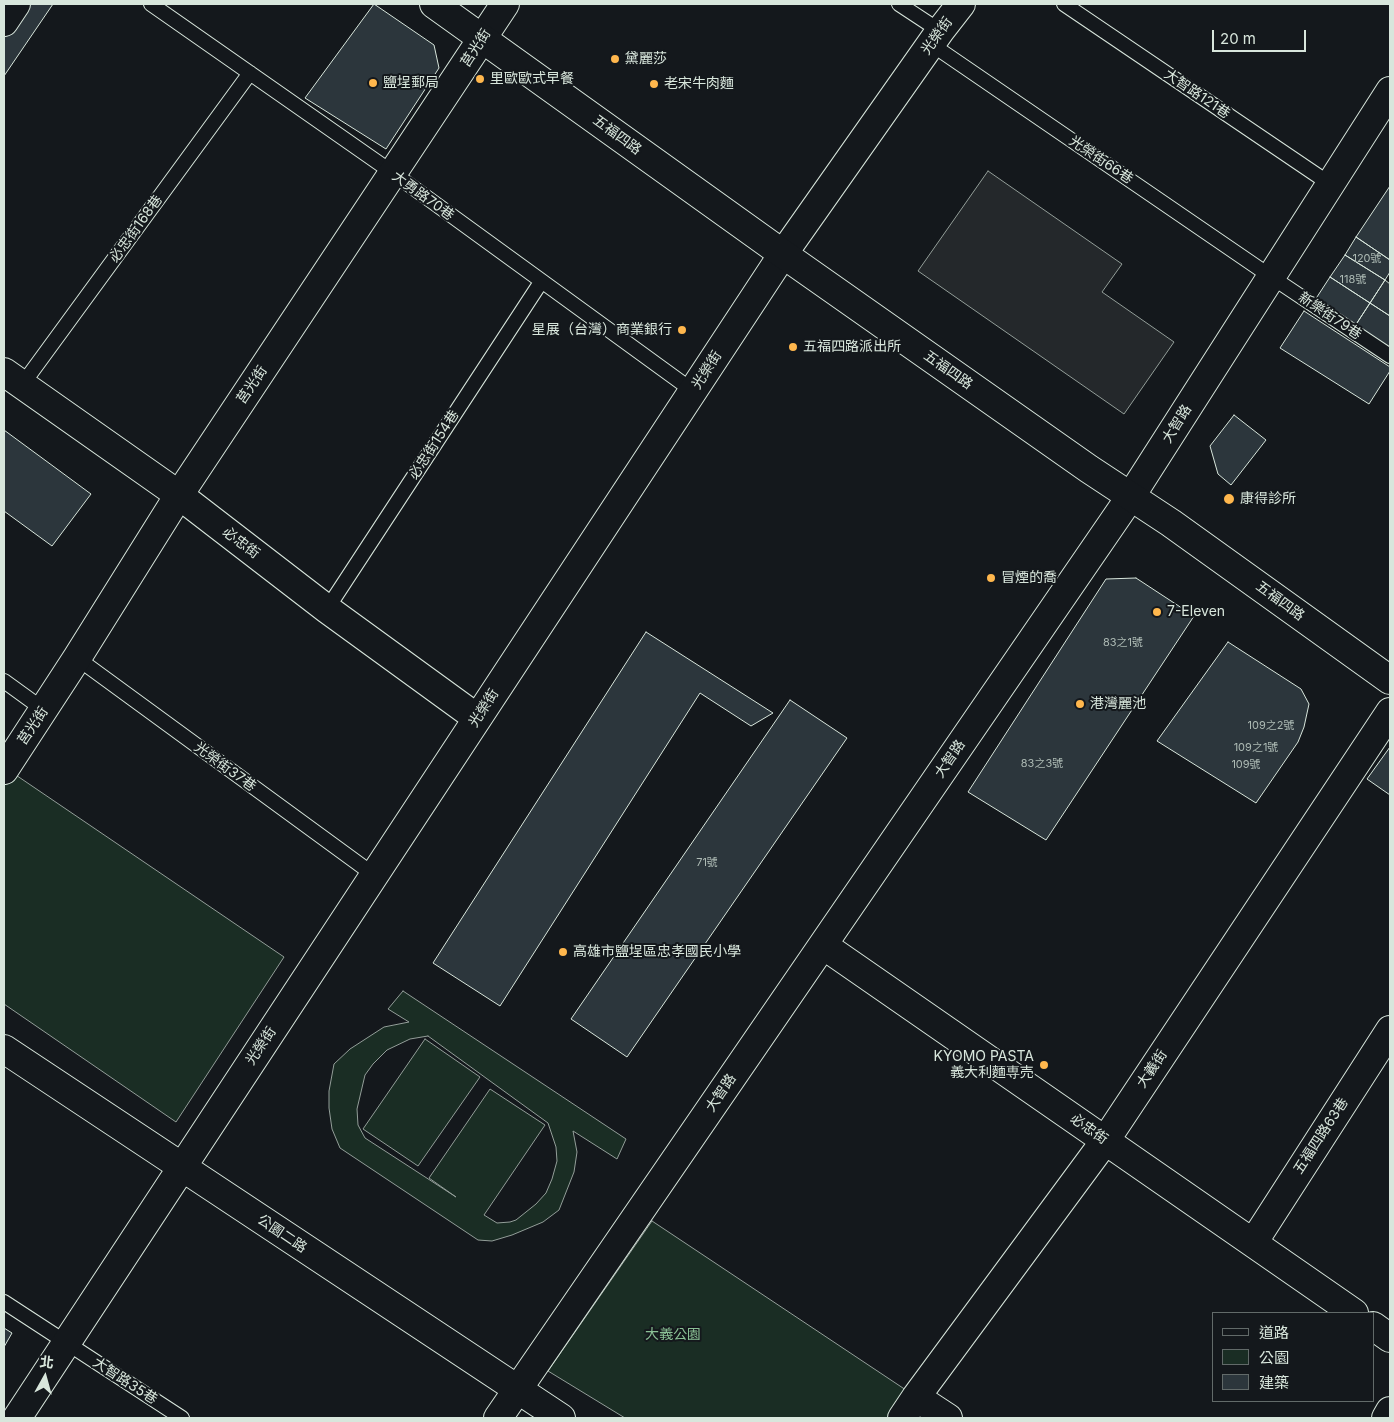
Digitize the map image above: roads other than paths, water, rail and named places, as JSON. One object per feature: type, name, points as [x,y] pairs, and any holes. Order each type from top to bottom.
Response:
[{"type":"street","points":[[4,22],[16,4]]},
{"type":"street","name":"五福四路","points":[[434,4],[783,254],[1075,459],[1131,496],[1390,680]]},
{"type":"street","name":"莒光街","points":[[4,770],[44,710],[179,495],[505,4]]},
{"type":"street","name":"光榮街","points":[[17,1418],[67,1344],[181,1166],[783,254],[961,4]]},
{"type":"street","name":"大智路","points":[[498,1418],[1131,496],[1270,276],[1390,92]]},
{"type":"street","name":"必忠街","points":[[13,378],[179,495],[327,609],[477,718]]},
{"type":"street","name":"大義街","points":[[909,1408],[1104,1141],[1390,712]]},
{"type":"street","name":"必忠街","points":[[823,945],[1353,1312]]},
{"type":"street","name":"五福四路63巷","points":[[1253,1243],[1390,1030]]},
{"type":"street","name":"公園二路","points":[[4,1049],[561,1418]]},
{"type":"street","points":[[1374,1327],[1390,1338]]},
{"type":"street","points":[[909,1408],[948,1418]]},
{"type":"street","points":[[1386,1418],[1390,1411]]},
{"type":"lane","name":"大勇路70巷","points":[[151,4],[393,173],[540,282],[693,391]]},
{"type":"lane","name":"光榮街66巷","points":[[900,4],[935,38],[1270,276]]},
{"type":"lane","name":"大智路121巷","points":[[1064,4],[1330,184]]},
{"type":"lane","name":"必忠街168巷","points":[[13,378],[250,73]]},
{"type":"lane","name":"新樂街79巷","points":[[1270,276],[1390,356]]},
{"type":"lane","name":"必忠街154巷","points":[[327,609],[540,282]]},
{"type":"lane","name":"光榮街37巷","points":[[77,658],[374,875]]},
{"type":"lane","points":[[4,681],[44,710]]},
{"type":"lane","name":"大智路35巷","points":[[4,1302],[182,1418]]},
{"type":"place","name":"黛麗莎","points":[[615,59]]},
{"type":"place","name":"里歐歐式早餐","points":[[480,79]]},
{"type":"place","name":"鹽埕郵局","points":[[373,83]]},
{"type":"place","name":"老宋牛肉麵","points":[[654,84]]},
{"type":"place","name":"星展（台灣）商業銀行","points":[[682,330]]},
{"type":"place","name":"五福四路派出所","points":[[793,347]]},
{"type":"place","name":"康得診所","points":[[1229,499]]},
{"type":"place","name":"冒煙的喬","points":[[991,578]]},
{"type":"place","name":"7-Eleven","points":[[1157,612]]},
{"type":"place","name":"港灣麗池","points":[[1080,704]]},
{"type":"place","name":"高雄市鹽埕區忠孝國民小學","points":[[563,952]]},
{"type":"place","name":"KYOMO PASTA 義大利麵専売","points":[[1044,1065]]},
{"type":"park label","name":"大義公園","points":[[673,1335]]}]
